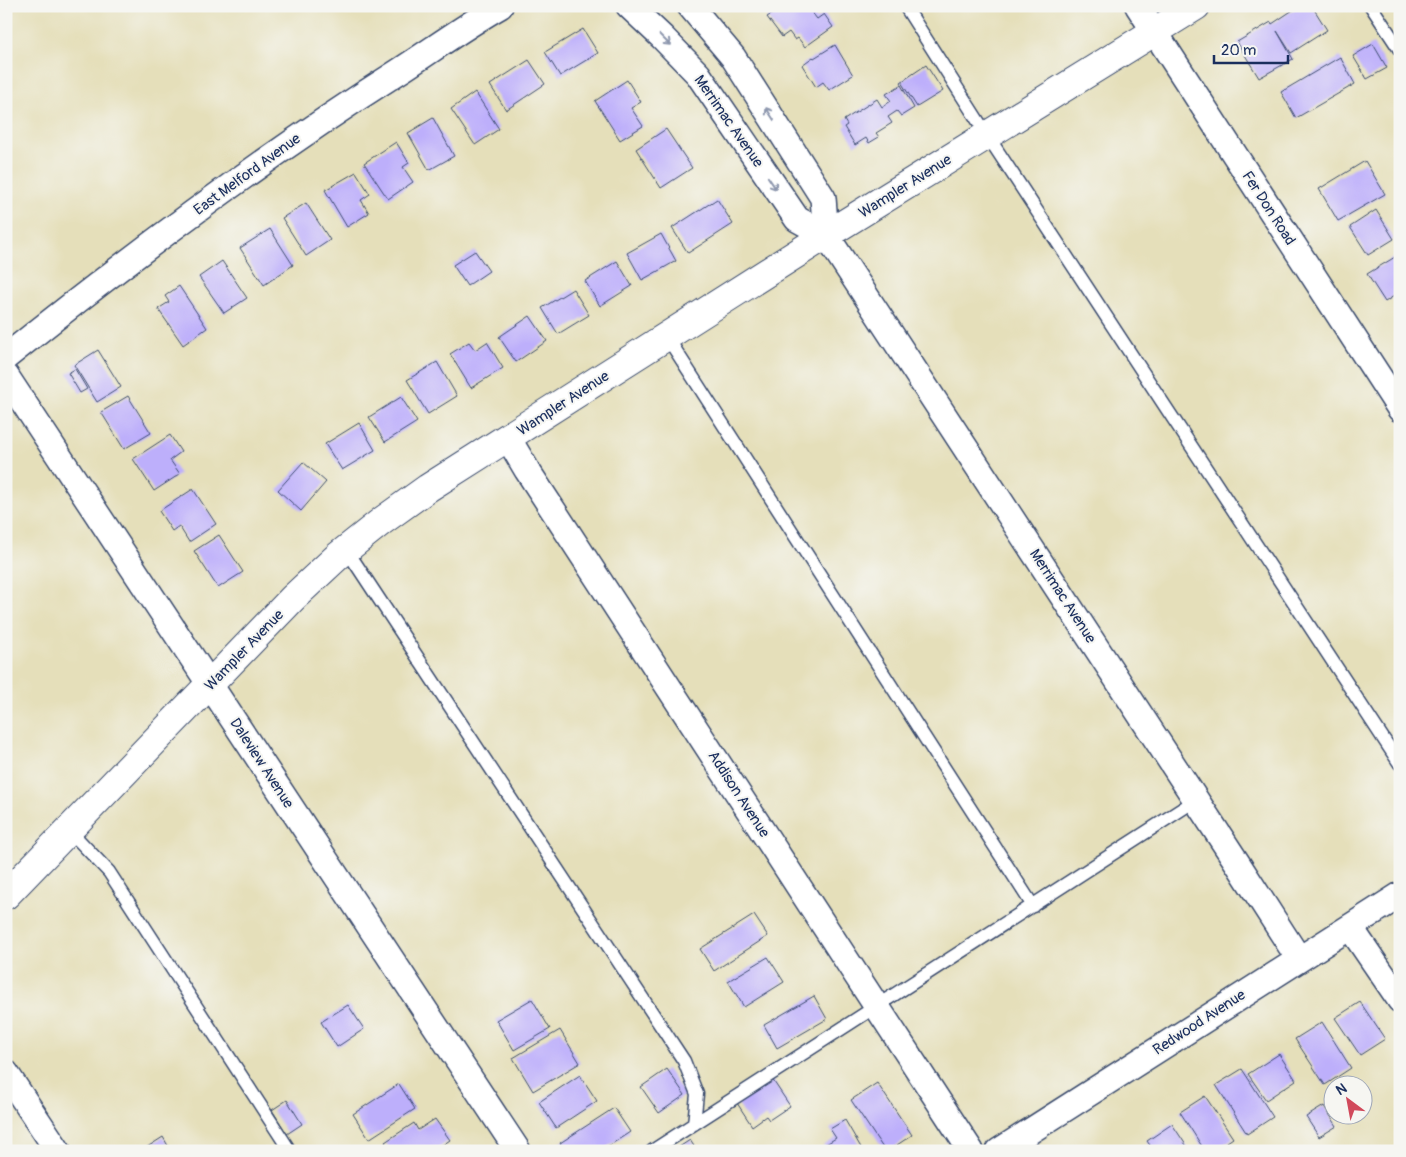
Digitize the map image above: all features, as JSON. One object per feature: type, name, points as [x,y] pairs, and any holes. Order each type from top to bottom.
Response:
[{"type":"street","name":"East Melford Avenue","points":[[6,357],[101,281],[239,179],[320,122],[500,6]]},
{"type":"street","name":"Merrimac Avenue","points":[[629,6],[698,74],[797,219],[826,235],[1298,959]]},
{"type":"street","name":"Merrimac Avenue","points":[[690,6],[733,57],[823,198],[826,235]]},
{"type":"street","name":"Fer Don Road","points":[[1138,6],[1400,409]]},
{"type":"street","name":"Wampler Avenue","points":[[6,895],[294,598],[346,549],[382,521],[428,488],[826,235],[1196,6]]},
{"type":"street","name":"Daleview Avenue","points":[[6,376],[518,1151]]},
{"type":"street","name":"Addison Avenue","points":[[508,438],[971,1151]]},
{"type":"street","name":"Redwood Avenue","points":[[999,1151],[1400,895]]},
{"type":"street","points":[[1350,927],[1400,1000]]},
{"type":"street","points":[[6,1073],[58,1151]]},
{"type":"lane","points":[[905,6],[987,135],[1400,764]]},
{"type":"lane","points":[[1371,6],[1400,50]]},
{"type":"lane","points":[[667,337],[1033,906]]},
{"type":"lane","points":[[346,549],[684,1060],[697,1094],[694,1124]]},
{"type":"lane","points":[[652,1151],[1196,800]]},
{"type":"lane","points":[[69,830],[109,872],[290,1151]]},
{"type":"building","points":[[783,6],[807,6],[817,19],[824,14],[833,27],[805,47],[798,38],[795,40],[789,32],[782,37],[767,17],[775,12],[774,10]]},
{"type":"building","points":[[1299,6],[1312,6],[1327,30],[1291,53],[1277,31],[1293,59],[1259,78],[1237,42],[1271,22],[1272,24]]},
{"type":"building","points":[[583,29],[598,53],[560,76],[545,52]]},
{"type":"building","points":[[1373,44],[1387,68],[1367,79],[1353,56]]},
{"type":"building","points":[[835,45],[853,75],[829,90],[823,82],[816,87],[802,65]]},
{"type":"building","points":[[1340,57],[1355,84],[1296,118],[1281,92]]},
{"type":"building","points":[[529,60],[545,84],[506,110],[490,85]]},
{"type":"building","points":[[926,65],[943,91],[917,107],[901,82]]},
{"type":"building","points":[[627,80],[641,102],[631,108],[643,126],[620,140],[595,101]]},
{"type":"building","points":[[901,85],[914,108],[901,116],[897,111],[888,117],[892,123],[876,133],[879,137],[869,143],[866,138],[855,145],[844,127],[847,125],[844,120],[877,99],[882,107],[891,101],[886,94]]},
{"type":"building","points":[[475,92],[499,129],[475,145],[451,109]]},
{"type":"building","points":[[433,118],[454,156],[429,170],[408,133]]},
{"type":"building","points":[[666,129],[692,168],[661,188],[636,149]]},
{"type":"building","points":[[396,142],[409,163],[403,167],[413,182],[388,199],[364,163]]},
{"type":"building","points":[[1365,161],[1385,194],[1338,221],[1319,189]]},
{"type":"building","points":[[356,172],[370,194],[361,200],[369,213],[347,227],[325,190]]},
{"type":"building","points":[[717,199],[733,224],[688,253],[672,228]]},
{"type":"building","points":[[306,203],[330,240],[306,256],[282,218]]},
{"type":"building","points":[[1376,210],[1394,239],[1368,255],[1350,227]]},
{"type":"building","points":[[270,229],[293,265],[264,285],[240,248]]},
{"type":"building","points":[[661,234],[676,261],[642,280],[627,253]]},
{"type":"building","points":[[475,251],[489,271],[467,286],[453,265]]},
{"type":"building","points":[[1400,254],[1400,292],[1385,302],[1367,274]]},
{"type":"building","points":[[222,261],[247,298],[224,313],[199,277]]},
{"type":"building","points":[[617,261],[632,286],[600,306],[585,281]]},
{"type":"building","points":[[179,286],[207,328],[183,345],[158,309],[169,302],[165,296]]},
{"type":"building","points":[[573,289],[589,315],[558,334],[542,308]]},
{"type":"building","points":[[1400,299],[1400,310],[1395,302]]},
{"type":"building","points":[[530,316],[547,341],[516,362],[499,337]]},
{"type":"building","points":[[469,342],[475,350],[487,342],[503,368],[471,388],[450,354]]},
{"type":"building","points":[[98,350],[121,387],[97,402],[74,365]]},
{"type":"building","points":[[437,362],[457,396],[428,414],[407,380]]},
{"type":"building","points":[[75,369],[87,389],[80,393],[68,373]]},
{"type":"building","points":[[128,396],[151,433],[124,449],[101,412]]},
{"type":"building","points":[[401,397],[417,422],[385,442],[369,417]]},
{"type":"building","points":[[359,423],[375,450],[342,470],[325,444]]},
{"type":"building","points":[[170,435],[181,452],[170,460],[180,474],[154,491],[133,459]]},
{"type":"building","points":[[303,462],[326,482],[301,511],[278,490]]},
{"type":"building","points":[[193,489],[216,524],[189,542],[179,526],[172,531],[159,511]]},
{"type":"building","points":[[219,535],[243,572],[218,588],[194,551]]},
{"type":"building","points":[[754,915],[768,936],[714,971],[700,949]]},
{"type":"building","points":[[768,957],[784,982],[744,1007],[728,981]]},
{"type":"building","points":[[814,996],[827,1019],[777,1048],[764,1025]]},
{"type":"building","points":[[532,999],[550,1029],[514,1050],[496,1020]]},
{"type":"building","points":[[1360,1002],[1385,1039],[1360,1055],[1335,1018]]},
{"type":"building","points":[[348,1005],[364,1029],[337,1047],[321,1022]]},
{"type":"building","points":[[1322,1022],[1351,1068],[1342,1074],[1324,1074],[1324,1083],[1295,1039]]},
{"type":"building","points":[[560,1030],[580,1063],[533,1091],[513,1058]]},
{"type":"building","points":[[1279,1054],[1296,1080],[1266,1100],[1248,1074]]},
{"type":"building","points":[[667,1069],[685,1095],[659,1113],[641,1087]]},
{"type":"building","points":[[1242,1069],[1273,1117],[1247,1134],[1216,1085]]},
{"type":"building","points":[[580,1075],[597,1101],[556,1128],[539,1102]]},
{"type":"building","points":[[772,1079],[790,1106],[769,1120],[766,1116],[752,1126],[737,1103]]},
{"type":"building","points":[[877,1083],[912,1135],[888,1151],[885,1151],[851,1100]]},
{"type":"building","points":[[399,1084],[415,1109],[369,1139],[353,1114]]},
{"type":"building","points":[[1205,1096],[1233,1138],[1214,1151],[1205,1151],[1180,1112]]},
{"type":"building","points":[[287,1100],[302,1124],[287,1134],[272,1110]]},
{"type":"building","points":[[1324,1106],[1324,1124],[1336,1124],[1337,1126],[1319,1137],[1306,1117]]},
{"type":"building","points":[[614,1108],[630,1132],[601,1151],[566,1151],[560,1143]]},
{"type":"building","points":[[435,1119],[450,1140],[434,1151],[391,1151],[385,1142],[414,1123],[418,1130]]},
{"type":"building","points":[[845,1120],[863,1151],[826,1151],[823,1146],[836,1138],[830,1129]]},
{"type":"building","points":[[1172,1124],[1190,1151],[1154,1151],[1147,1141]]},
{"type":"building","points":[[163,1137],[171,1151],[141,1151]]},
{"type":"building","points":[[690,1140],[697,1151],[673,1151]]}]
